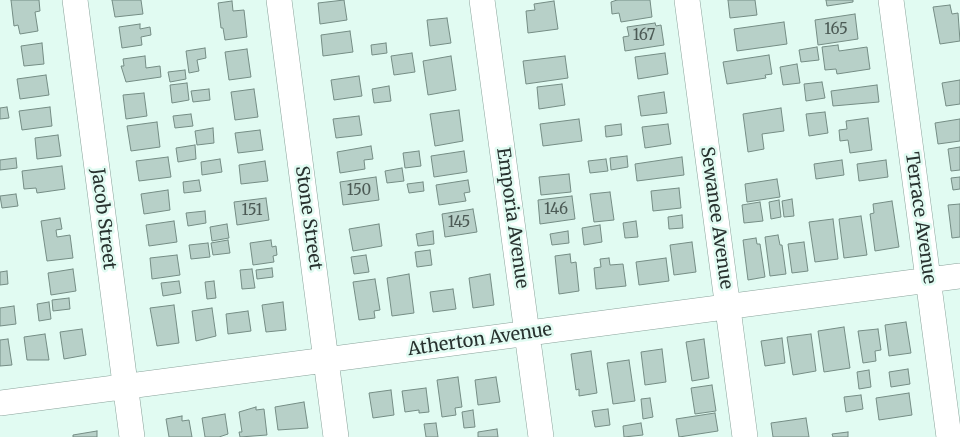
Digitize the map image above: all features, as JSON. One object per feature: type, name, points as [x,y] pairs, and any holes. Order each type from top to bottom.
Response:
[{"type":"street","name":"Jacob Street","points":[[75,0],[132,437]]},
{"type":"street","name":"Stone Street","points":[[279,0],[336,437]]},
{"type":"street","name":"Emporia Avenue","points":[[482,0],[541,437]]},
{"type":"street","name":"Sewanee Avenue","points":[[687,0],[745,437]]},
{"type":"street","name":"Terrace Avenue","points":[[891,0],[949,437]]},
{"type":"street","name":"Atherton Avenue","points":[[0,403],[960,276]]},
{"type":"building","points":[[11,0],[39,0],[40,11],[35,12],[38,31],[20,34],[18,25],[14,26]]},
{"type":"building","points":[[112,0],[141,0],[143,14],[115,17]]},
{"type":"building","points":[[344,0],[347,20],[320,24],[318,3]]},
{"type":"building","points":[[617,0],[650,0],[652,17],[621,22],[619,13],[612,14],[611,2]]},
{"type":"building","points":[[728,0],[755,0],[757,15],[730,18]]},
{"type":"building","points":[[826,0],[853,0],[853,2],[827,6]]},
{"type":"building","points":[[232,1],[233,11],[244,10],[247,37],[225,40],[223,28],[221,28],[218,3]]},
{"type":"building","points":[[554,1],[558,29],[528,33],[526,11],[535,10],[534,4]]},
{"type":"building","points":[[950,5],[952,14],[958,13],[960,41],[940,44],[933,7]]},
{"type":"building","points":[[855,14],[858,39],[818,45],[815,20]]},
{"type":"building","points":[[447,18],[451,43],[430,46],[427,20]]},
{"type":"building","points":[[784,22],[787,44],[737,51],[734,29]]},
{"type":"building","points":[[655,23],[656,26],[661,25],[664,45],[625,51],[623,37],[629,36],[627,27]]},
{"type":"building","points":[[140,24],[140,29],[150,27],[151,35],[141,37],[142,45],[122,48],[119,27]]},
{"type":"building","points":[[350,31],[353,52],[323,56],[321,35]]},
{"type":"building","points":[[42,43],[44,64],[24,66],[21,46]]},
{"type":"building","points":[[386,43],[387,53],[372,55],[371,45]]},
{"type":"building","points":[[838,45],[839,51],[867,47],[870,69],[837,74],[836,69],[825,70],[822,47]]},
{"type":"building","points":[[817,47],[819,60],[801,62],[799,50]]},
{"type":"building","points":[[205,48],[206,58],[197,60],[199,71],[189,73],[186,51]]},
{"type":"building","points":[[247,49],[251,77],[229,80],[225,52]]},
{"type":"building","points":[[412,53],[415,72],[394,75],[391,56]]},
{"type":"building","points":[[665,53],[668,74],[638,79],[635,57]]},
{"type":"building","points":[[769,55],[772,74],[765,75],[766,78],[727,84],[723,62]]},
{"type":"building","points":[[145,56],[146,68],[160,66],[161,77],[126,82],[121,66],[124,66],[123,59]]},
{"type":"building","points":[[451,56],[456,90],[428,95],[423,61]]},
{"type":"building","points":[[565,56],[568,78],[526,84],[523,61]]},
{"type":"building","points":[[797,64],[800,83],[783,85],[780,67]]},
{"type":"building","points":[[185,70],[186,79],[170,82],[168,72]]},
{"type":"building","points":[[46,75],[49,95],[20,99],[17,79]]},
{"type":"building","points":[[359,76],[362,96],[334,100],[331,80]]},
{"type":"building","points":[[960,80],[960,104],[946,106],[942,83]]},
{"type":"building","points":[[822,82],[825,98],[806,101],[804,84]]},
{"type":"building","points":[[187,83],[189,100],[172,103],[170,85]]},
{"type":"building","points":[[562,84],[565,105],[539,109],[537,87]]},
{"type":"building","points":[[877,85],[879,102],[833,106],[831,91]]},
{"type":"building","points":[[389,86],[391,101],[374,103],[372,89]]},
{"type":"building","points":[[209,89],[210,100],[193,102],[191,91]]},
{"type":"building","points":[[254,89],[258,117],[235,120],[231,92]]},
{"type":"building","points":[[664,92],[667,113],[641,116],[638,96]]},
{"type":"building","points":[[144,93],[147,116],[126,119],[123,95]]},
{"type":"building","points":[[7,107],[9,118],[0,119],[0,108]]},
{"type":"building","points":[[50,107],[52,126],[22,130],[19,111]]},
{"type":"building","points":[[781,108],[784,131],[762,134],[764,149],[748,152],[743,114]]},
{"type":"building","points":[[459,110],[463,141],[435,146],[430,114]]},
{"type":"building","points":[[825,112],[828,133],[809,136],[806,114]]},
{"type":"building","points":[[191,114],[193,126],[175,128],[173,116]]},
{"type":"building","points":[[359,116],[362,135],[336,138],[333,119]]},
{"type":"building","points":[[868,118],[872,150],[850,153],[848,140],[840,141],[839,130],[847,129],[846,121]]},
{"type":"building","points":[[579,119],[582,141],[543,146],[540,124]]},
{"type":"building","points":[[960,119],[960,141],[938,144],[935,123]]},
{"type":"building","points":[[157,122],[160,147],[131,151],[127,126]]},
{"type":"building","points":[[621,124],[622,135],[606,137],[605,126]]},
{"type":"building","points":[[668,124],[671,144],[645,148],[642,127]]},
{"type":"building","points":[[213,128],[214,143],[197,145],[195,131]]},
{"type":"building","points":[[260,130],[263,150],[238,153],[235,133]]},
{"type":"building","points":[[58,135],[61,156],[37,159],[35,138]]},
{"type":"building","points":[[195,145],[196,159],[178,162],[176,148]]},
{"type":"building","points":[[371,146],[373,159],[364,160],[365,169],[340,173],[337,152]]},
{"type":"building","points":[[960,147],[960,170],[951,171],[948,149]]},
{"type":"building","points":[[419,151],[421,166],[405,168],[403,153]]},
{"type":"building","points":[[464,151],[467,172],[434,177],[431,156]]},
{"type":"building","points":[[627,156],[628,167],[611,170],[610,158]]},
{"type":"building","points":[[168,157],[171,177],[139,181],[136,161]]},
{"type":"building","points":[[682,157],[684,175],[637,181],[635,164]]},
{"type":"building","points":[[16,158],[17,168],[0,170],[0,160]]},
{"type":"building","points":[[220,159],[222,172],[202,175],[201,162]]},
{"type":"building","points":[[606,159],[608,171],[590,173],[588,161]]},
{"type":"building","points":[[842,160],[844,175],[816,179],[814,164]]},
{"type":"building","points":[[886,160],[888,177],[859,181],[857,164]]},
{"type":"building","points":[[265,161],[268,181],[241,184],[239,165]]},
{"type":"building","points":[[62,166],[65,189],[37,193],[36,188],[24,189],[22,171]]},
{"type":"building","points":[[402,168],[404,181],[387,183],[385,171]]},
{"type":"building","points":[[569,174],[571,192],[541,195],[539,177]]},
{"type":"building","points":[[376,177],[379,200],[343,205],[340,182]]},
{"type":"building","points":[[960,177],[960,189],[953,190],[951,178]]},
{"type":"building","points":[[777,179],[780,197],[747,202],[745,184]]},
{"type":"building","points":[[199,180],[201,191],[184,193],[183,182]]},
{"type":"building","points":[[468,180],[470,192],[464,193],[466,201],[439,205],[436,185]]},
{"type":"building","points":[[423,182],[424,191],[409,193],[407,184]]},
{"type":"building","points":[[679,188],[681,208],[653,211],[651,191]]},
{"type":"building","points":[[168,190],[170,210],[144,214],[141,194]]},
{"type":"building","points":[[610,192],[614,220],[594,222],[590,194]]},
{"type":"building","points":[[16,194],[18,206],[2,208],[0,196]]},
{"type":"building","points":[[572,196],[575,219],[540,224],[538,200]]},
{"type":"building","points":[[266,198],[269,220],[237,225],[234,202]]},
{"type":"building","points":[[792,199],[794,216],[784,217],[782,201]]},
{"type":"building","points":[[779,200],[781,217],[771,219],[769,202]]},
{"type":"building","points":[[892,201],[899,247],[875,251],[870,214],[874,213],[873,204]]},
{"type":"building","points":[[760,202],[763,221],[744,223],[742,205]]},
{"type":"building","points":[[960,204],[960,237],[952,238],[948,205]]},
{"type":"building","points":[[473,209],[477,232],[445,237],[442,214]]},
{"type":"building","points":[[205,211],[206,223],[188,226],[186,213]]},
{"type":"building","points":[[682,215],[683,228],[669,229],[668,217]]},
{"type":"building","points":[[861,216],[867,255],[844,258],[839,219]]},
{"type":"building","points":[[60,218],[62,229],[56,230],[57,237],[70,235],[73,258],[47,261],[41,221]]},
{"type":"building","points":[[833,219],[838,259],[815,262],[809,222]]},
{"type":"building","points":[[174,221],[177,242],[149,246],[146,225]]},
{"type":"building","points":[[636,221],[638,237],[625,238],[623,223]]},
{"type":"building","points":[[227,224],[229,238],[212,241],[210,227]]},
{"type":"building","points":[[379,224],[382,246],[353,251],[349,229]]},
{"type":"building","points":[[600,225],[602,242],[584,245],[582,228]]},
{"type":"building","points":[[433,231],[434,244],[418,246],[416,234]]},
{"type":"building","points":[[568,231],[569,243],[552,245],[550,234]]},
{"type":"building","points":[[778,235],[780,245],[782,245],[786,274],[770,276],[765,237]]},
{"type":"building","points":[[756,238],[757,244],[760,244],[765,277],[748,280],[743,240]]},
{"type":"building","points":[[228,240],[230,253],[213,255],[211,243]]},
{"type":"building","points":[[271,240],[272,247],[276,246],[277,255],[273,256],[274,262],[253,265],[250,243]]},
{"type":"building","points":[[692,242],[696,272],[674,275],[670,245]]},
{"type":"building","points":[[804,242],[808,271],[792,273],[788,244]]},
{"type":"building","points":[[208,243],[210,257],[191,259],[189,245]]},
{"type":"building","points":[[430,250],[432,265],[417,267],[415,252]]},
{"type":"building","points":[[570,254],[571,263],[576,262],[579,291],[559,294],[555,256]]},
{"type":"building","points":[[177,255],[180,275],[152,279],[150,258]]},
{"type":"building","points":[[366,255],[369,272],[354,274],[351,257]]},
{"type":"building","points":[[609,258],[610,265],[623,264],[626,286],[596,289],[594,268],[601,267],[600,259]]},
{"type":"building","points":[[666,258],[669,281],[639,285],[636,262]]},
{"type":"building","points":[[272,268],[273,277],[257,279],[256,270]]},
{"type":"building","points":[[73,269],[76,291],[51,295],[48,273]]},
{"type":"building","points":[[252,269],[255,288],[242,289],[240,270]]},
{"type":"building","points":[[7,271],[8,284],[0,285],[0,272]]},
{"type":"building","points":[[409,274],[414,313],[392,316],[387,278]]},
{"type":"building","points":[[490,274],[494,305],[473,308],[469,278]]},
{"type":"building","points":[[375,279],[380,310],[374,311],[375,318],[359,320],[353,282]]},
{"type":"building","points":[[179,281],[181,293],[163,296],[161,283]]},
{"type":"building","points":[[214,281],[216,298],[207,299],[205,282]]},
{"type":"building","points":[[453,289],[456,309],[433,312],[430,292]]},
{"type":"building","points":[[69,298],[70,309],[53,311],[52,300]]},
{"type":"building","points":[[49,302],[51,319],[39,321],[37,304]]},
{"type":"building","points":[[283,302],[286,330],[266,332],[262,305]]},
{"type":"building","points":[[174,305],[179,343],[157,346],[150,308]]},
{"type":"building","points":[[14,306],[16,324],[0,326],[0,308]]},
{"type":"building","points":[[212,308],[216,336],[196,341],[192,311]]},
{"type":"building","points":[[248,311],[251,331],[228,334],[226,314]]},
{"type":"building","points":[[906,322],[911,353],[889,356],[885,325]]},
{"type":"building","points":[[844,327],[850,368],[824,372],[818,331]]},
{"type":"building","points":[[82,329],[86,355],[64,359],[60,332]]},
{"type":"building","points":[[878,329],[881,350],[875,351],[876,361],[863,363],[858,331]]},
{"type":"building","points":[[45,334],[49,360],[27,360],[24,337]]},
{"type":"building","points":[[811,334],[816,371],[793,375],[787,337]]},
{"type":"building","points":[[782,338],[785,363],[765,366],[761,341]]},
{"type":"building","points":[[8,339],[12,365],[0,366],[0,340]]},
{"type":"building","points":[[704,339],[709,378],[692,381],[686,342]]},
{"type":"building","points":[[662,349],[666,382],[645,385],[641,352]]},
{"type":"building","points":[[591,351],[597,393],[579,396],[579,389],[576,390],[571,354]]},
{"type":"building","points":[[629,360],[635,401],[613,404],[607,363]]},
{"type":"building","points":[[908,369],[910,384],[891,387],[889,372]]},
{"type":"building","points":[[869,370],[871,387],[859,389],[857,372]]},
{"type":"building","points":[[458,377],[462,407],[455,408],[456,415],[442,417],[437,380]]},
{"type":"building","points":[[496,377],[500,402],[478,405],[475,380]]},
{"type":"building","points":[[712,385],[716,411],[695,414],[691,388]]},
{"type":"building","points":[[426,388],[429,412],[419,413],[419,410],[405,412],[402,391]]},
{"type":"building","points":[[391,390],[394,415],[373,418],[369,393]]},
{"type":"building","points":[[909,393],[912,415],[879,420],[876,398]]},
{"type":"building","points":[[861,395],[863,409],[846,412],[844,397]]},
{"type":"building","points":[[650,398],[653,417],[643,419],[641,399]]},
{"type":"building","points":[[304,402],[308,428],[278,430],[275,407]]},
{"type":"building","points":[[256,407],[256,410],[264,409],[267,435],[240,437],[239,432],[242,432],[239,412]]},
{"type":"building","points":[[608,409],[610,425],[595,427],[592,411]]},
{"type":"building","points":[[473,410],[475,427],[464,428],[462,412]]},
{"type":"building","points":[[715,413],[718,431],[679,437],[676,419]]},
{"type":"building","points":[[225,414],[228,434],[219,437],[205,437],[202,418]]},
{"type":"building","points":[[182,416],[182,421],[189,420],[192,437],[169,437],[166,419]]},
{"type":"building","points":[[806,418],[809,437],[773,437],[771,423]]},
{"type":"building","points":[[436,423],[438,437],[426,437],[424,424]]},
{"type":"building","points":[[641,423],[643,435],[624,437],[623,426]]},
{"type":"building","points":[[497,429],[498,437],[478,437],[478,432]]},
{"type":"building","points":[[97,431],[97,437],[73,437],[73,435]]},
{"type":"building","points":[[848,432],[848,437],[833,437],[832,434]]}]
